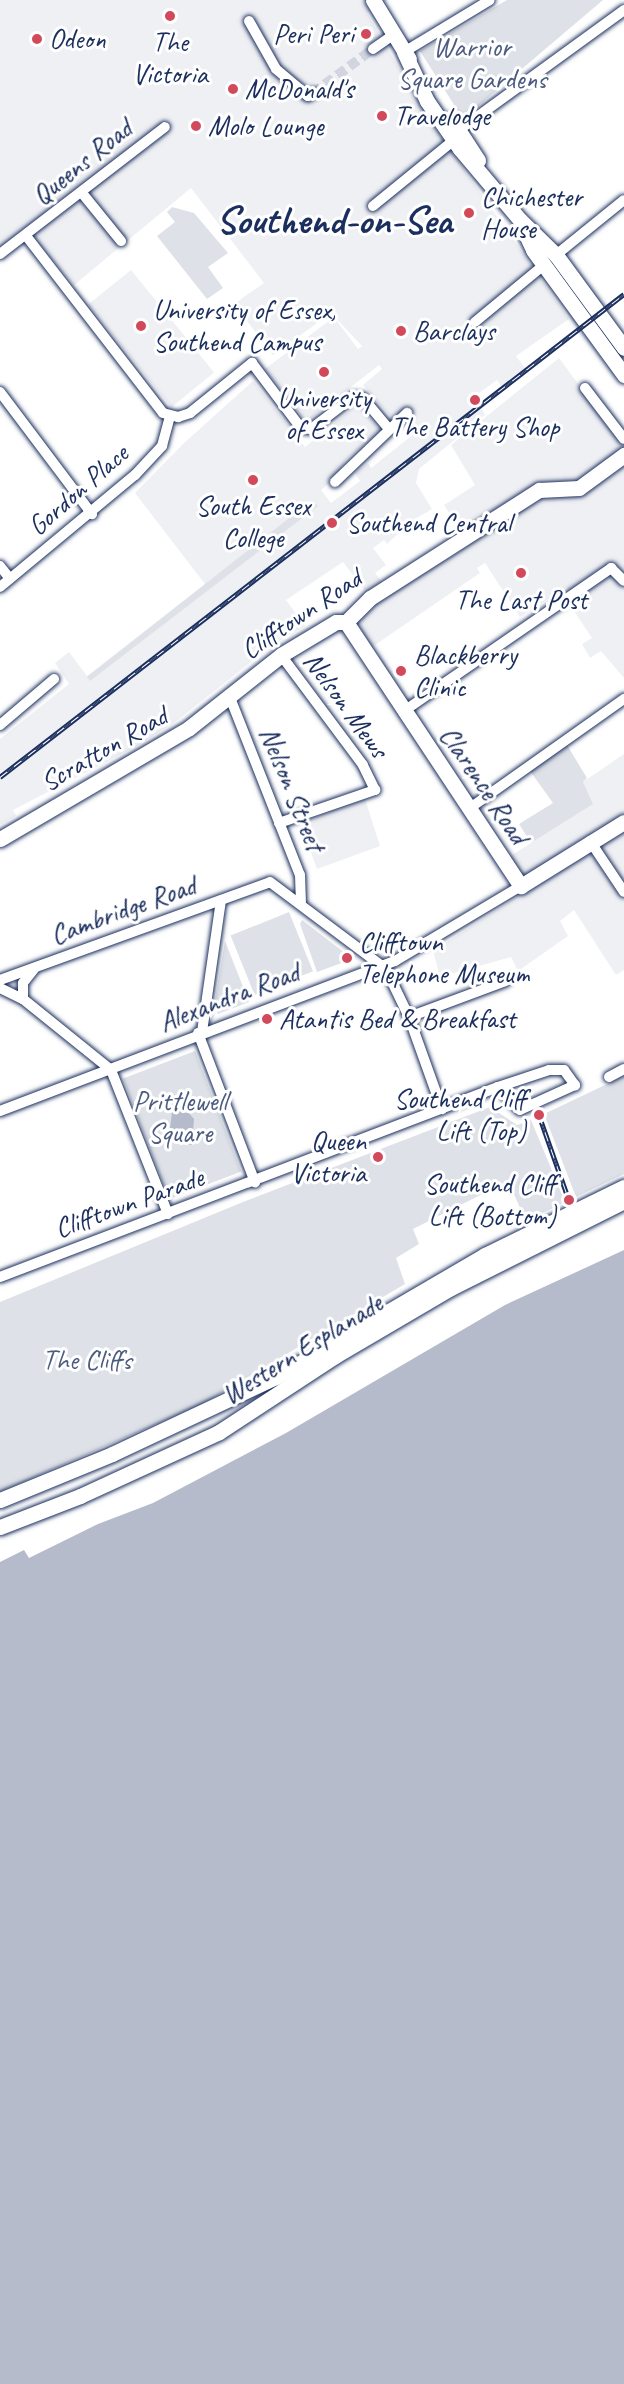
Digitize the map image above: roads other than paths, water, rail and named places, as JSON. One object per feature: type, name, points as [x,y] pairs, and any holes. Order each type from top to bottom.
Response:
[{"type":"street","points":[[373,0],[404,52],[427,101],[457,135],[550,260],[624,348]]},
{"type":"street","points":[[404,52],[490,0]]},
{"type":"street","points":[[373,206],[457,135],[624,10]]},
{"type":"street","points":[[249,21],[276,69],[308,96],[313,93]]},
{"type":"street","points":[[373,49],[393,34]]},
{"type":"street","name":"Queens Road","points":[[0,254],[27,237],[165,127]]},
{"type":"street","points":[[82,193],[121,241]]},
{"type":"street","points":[[475,322],[624,200]]},
{"type":"street","points":[[27,237],[156,408],[170,417],[189,413],[252,363],[301,428],[311,429],[353,397],[363,398],[388,428]]},
{"type":"street","points":[[550,260],[624,375]]},
{"type":"street","points":[[585,387],[624,439]]},
{"type":"street","points":[[0,392],[92,514]]},
{"type":"street","points":[[335,482],[359,462],[388,428],[407,413]]},
{"type":"street","name":"Gordon Place","points":[[0,587],[92,514],[162,446],[170,417]]},
{"type":"street","name":"Clifftown Road","points":[[229,695],[280,654],[336,622],[346,622],[370,598],[539,490],[579,488],[624,455]]},
{"type":"street","points":[[0,566],[10,579]]},
{"type":"street","points":[[404,711],[611,568],[624,581]]},
{"type":"street","name":"Clarence Road","points":[[346,622],[521,886]]},
{"type":"street","name":"Nelson Mews","points":[[279,823],[375,790],[363,765],[280,654]]},
{"type":"street","points":[[0,725],[54,679]]},
{"type":"street","name":"Nelson Street","points":[[229,695],[300,875],[302,902]]},
{"type":"street","name":"Scratton Road","points":[[0,840],[146,756],[229,695]]},
{"type":"street","points":[[470,808],[624,699]]},
{"type":"street","points":[[521,886],[590,841],[624,822]]},
{"type":"street","points":[[590,841],[624,891]]},
{"type":"street","name":"Cambridge Road","points":[[0,980],[263,883],[276,883],[302,902]]},
{"type":"street","name":"Alexandra Road","points":[[0,1111],[94,1073],[111,1070],[200,1032],[383,966],[521,886]]},
{"type":"street","points":[[221,900],[200,1032],[255,1182]]},
{"type":"street","points":[[302,902],[383,966],[409,1017],[442,1109]]},
{"type":"street","points":[[23,999],[22,983],[34,969]]},
{"type":"street","points":[[409,1017],[506,981]]},
{"type":"street","points":[[0,988],[23,999],[98,1062],[111,1070],[168,1214]]},
{"type":"street","points":[[94,1073],[98,1062]]},
{"type":"street","points":[[609,1077],[624,1069]]},
{"type":"street","name":"Clifftown Parade","points":[[0,1277],[255,1182],[498,1087],[549,1070],[564,1070],[575,1085],[520,1110],[498,1087]]},
{"type":"street","name":"Western Esplanade","points":[[0,1500],[101,1459],[276,1377],[485,1255],[624,1187]]},
{"type":"street","name":"Western Esplanade","points":[[0,1527],[100,1487],[219,1432],[335,1356],[451,1288],[624,1201]]},
{"type":"water","points":[[173,1103],[181,1104],[194,1119],[192,1145],[184,1144],[170,1129]]},
{"type":"water","points":[[624,1250],[624,2384],[0,2384],[0,1562],[24,1550],[29,1558],[98,1524],[153,1503],[286,1433],[505,1305]]},
{"type":"tunnel","points":[[313,93],[373,49]]},
{"type":"railway","points":[[0,777],[624,294]]},
{"type":"railway","points":[[539,1115],[569,1200]]},
{"type":"place","name":"The Victoria","points":[[170,16]]},
{"type":"place","name":"Peri Peri","points":[[366,34]]},
{"type":"place","name":"Odeon","points":[[37,39]]},
{"type":"place","name":"McDonald's","points":[[233,89]]},
{"type":"place","name":"Travelodge","points":[[382,116]]},
{"type":"place","name":"Molo Lounge","points":[[196,126]]},
{"type":"place","name":"Chichester House","points":[[469,213]]},
{"type":"place","name":"University of Essex, Southend Campus","points":[[141,326]]},
{"type":"place","name":"Barclays","points":[[401,331]]},
{"type":"place","name":"University of Essex","points":[[324,372]]},
{"type":"place","name":"The Battery Shop","points":[[475,400]]},
{"type":"place","name":"South Essex College","points":[[253,480]]},
{"type":"place","name":"Southend Central","points":[[332,523]]},
{"type":"place","name":"The Last Post","points":[[521,573]]},
{"type":"place","name":"Blackberry Clinic","points":[[401,671]]},
{"type":"place","name":"Clifftown Telephone Museum","points":[[347,958]]},
{"type":"place","name":"Atantis Bed & Breakfast","points":[[267,1019]]},
{"type":"place","name":"Southend Cliff Lift (Top)","points":[[539,1115]]},
{"type":"place","name":"Queen Victoria","points":[[378,1157]]},
{"type":"place","name":"Southend Cliff Lift (Bottom)","points":[[569,1200]]},
{"type":"district","name":"Southend-on-Sea","points":[[334,220]]},
{"type":"park label","name":"Warrior Square Gardens","points":[[472,63]]},
{"type":"park label","name":"Prittlewell Square","points":[[180,1117]]},
{"type":"park label","name":"The Cliffs","points":[[87,1360]]}]
